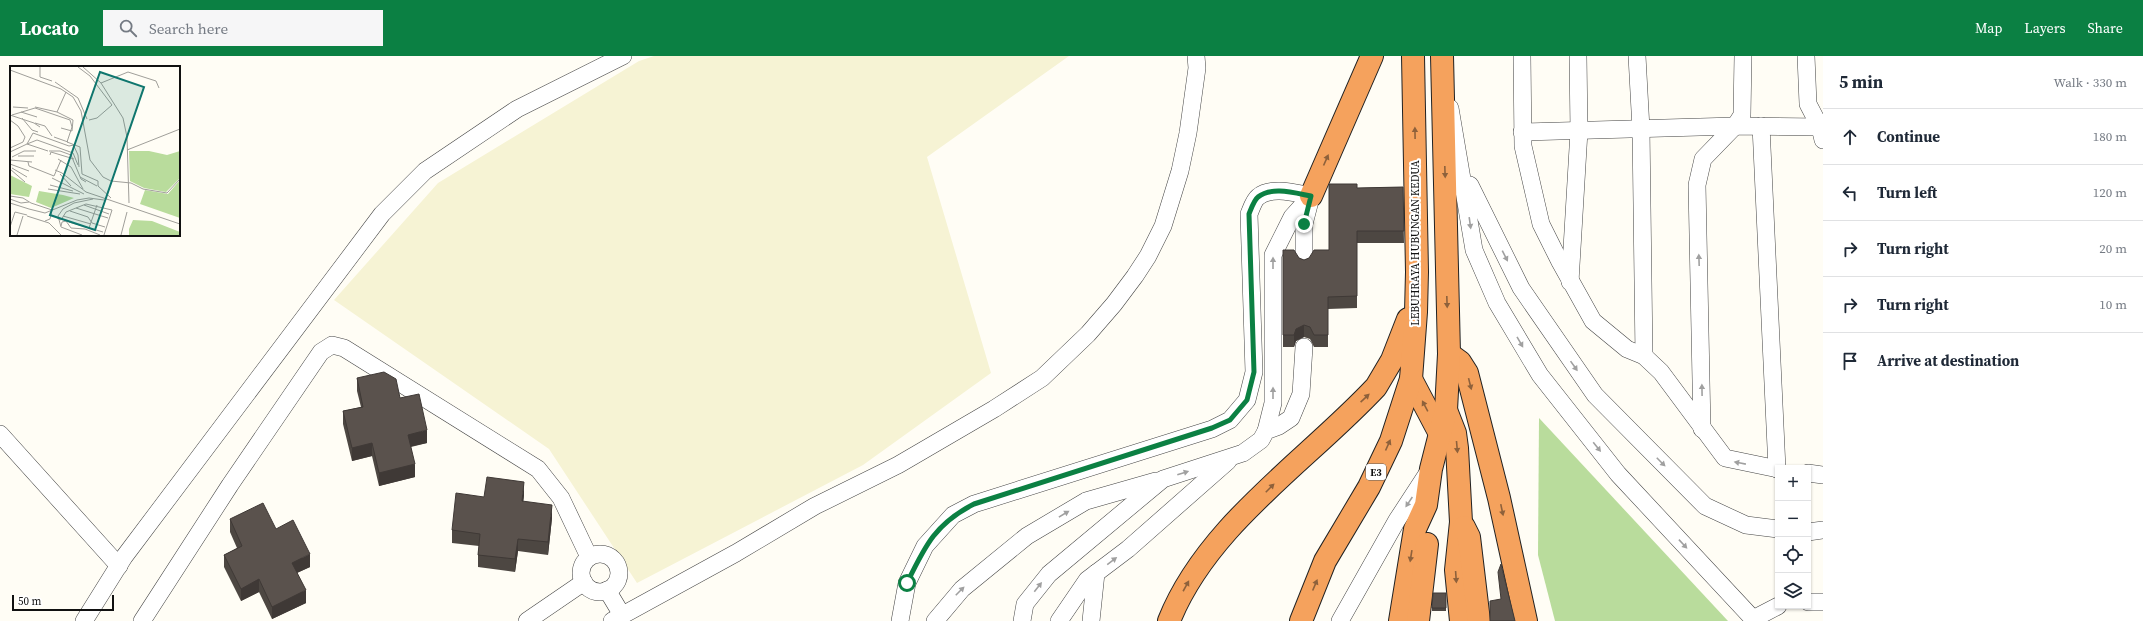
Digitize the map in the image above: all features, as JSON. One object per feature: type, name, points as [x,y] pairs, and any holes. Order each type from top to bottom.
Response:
[{"type":"highway","points":[[1311,196],[1372,56]]},
{"type":"highway","name":"LEBUHRAYA HUBUNGAN KEDUA","points":[[1301,621],[1325,561],[1369,487],[1390,441],[1411,380],[1416,312],[1413,56]]},
{"type":"highway","points":[[1418,621],[1428,526],[1426,505],[1431,469],[1439,432],[1446,410],[1449,354],[1442,60]]},
{"type":"highway","points":[[1170,621],[1190,578],[1220,538],[1376,387],[1392,360],[1408,319],[1416,312]]},
{"type":"highway","points":[[1449,354],[1460,362],[1468,373],[1499,498],[1526,621]]},
{"type":"highway","points":[[1411,380],[1439,432]]},
{"type":"highway","points":[[1446,410],[1456,433],[1461,522],[1456,570],[1461,621]]},
{"type":"highway","points":[[1400,621],[1415,529],[1426,505]]},
{"type":"highway","points":[[1461,522],[1469,537],[1478,621]]},
{"type":"street","points":[[84,621],[119,566],[382,214],[425,171],[517,109],[623,56]]},
{"type":"street","points":[[607,590],[617,618],[736,553],[815,506],[898,465],[994,409],[1042,378],[1088,334],[1114,304],[1135,276],[1163,226],[1180,171],[1188,133],[1197,68],[1196,56]]},
{"type":"street","points":[[1522,56],[1522,146],[1541,224],[1570,282],[1597,326],[1627,349],[1644,356],[1661,372],[1725,458],[1775,469]]},
{"type":"street","points":[[1570,282],[1579,131],[1578,56]]},
{"type":"street","points":[[1637,56],[1641,128],[1644,356]]},
{"type":"street","points":[[1702,429],[1696,185],[1703,160],[1736,126],[1742,115],[1743,56]]},
{"type":"street","points":[[1806,56],[1808,104],[1821,134]]},
{"type":"street","points":[[1442,60],[1462,171],[1474,250],[1497,303],[1540,375],[1618,474],[1754,620],[1775,608]]},
{"type":"street","points":[[1522,132],[1761,126],[1821,134]]},
{"type":"street","points":[[1761,126],[1777,465]]},
{"type":"street","points":[[1462,171],[1521,288],[1595,395],[1705,506],[1746,525],[1775,529]]},
{"type":"street","points":[[900,621],[907,583],[925,546],[953,515],[974,504],[1212,428],[1230,420],[1247,400],[1254,372],[1249,214],[1256,198],[1267,192],[1284,192],[1311,196]]},
{"type":"street","points":[[1310,262],[1304,224],[1311,196]]},
{"type":"street","points":[[935,621],[962,589],[1027,536],[1086,501],[1163,479],[1233,456],[1250,448],[1261,440],[1266,431],[1274,403],[1273,256],[1292,217],[1311,196]]},
{"type":"street","points":[[142,621],[230,485],[321,352],[332,345],[344,348],[538,469],[561,498],[590,557]]},
{"type":"street","points":[[1266,431],[1279,426],[1291,418],[1301,394],[1310,348]]},
{"type":"street","points":[[0,434],[119,566]]},
{"type":"street","points":[[1059,621],[1087,580],[1128,549],[1233,456]]},
{"type":"street","points":[[1340,621],[1397,520],[1431,469]]},
{"type":"street","points":[[1811,473],[1823,475]]},
{"type":"street","points":[[1022,621],[1025,604],[1049,574],[1163,479]]},
{"type":"street","points":[[1811,532],[1823,530]]},
{"type":"street","points":[[598,554],[606,555],[616,564],[618,576],[614,584],[607,590],[594,590],[584,582],[582,568],[590,557],[598,554]]},
{"type":"street","points":[[1091,621],[1096,573]]},
{"type":"street","points":[[526,621],[584,582]]},
{"type":"street","points":[[1811,602],[1823,602]]},
{"type":"shaded area","points":[[654,56],[1069,56],[927,157],[991,373],[863,465],[637,583],[549,449],[334,300],[438,183],[639,61]]},
{"type":"green space","points":[[1539,418],[1728,621],[1555,621],[1538,555]]},
{"type":"building","points":[[1329,184],[1357,184],[1357,188],[1403,187],[1404,231],[1357,231],[1357,296],[1328,297],[1328,335],[1314,335],[1310,327],[1304,325],[1296,329],[1294,335],[1283,335],[1283,250],[1294,250],[1299,258],[1304,260],[1309,258],[1314,250],[1329,250]]},
{"type":"building","points":[[384,372],[396,379],[400,398],[419,394],[427,430],[408,435],[415,464],[379,473],[372,443],[352,448],[343,411],[363,407],[357,378]]},
{"type":"building","points":[[487,477],[524,482],[522,501],[552,505],[548,542],[518,539],[515,559],[478,555],[480,534],[452,530],[456,493],[484,497]]},
{"type":"building","points":[[263,503],[276,529],[293,520],[310,554],[292,563],[306,590],[272,607],[259,579],[241,589],[224,555],[242,546],[230,519]]},
{"type":"building","points":[[1501,564],[1515,621],[1490,621],[1490,601],[1501,599],[1498,572]]},
{"type":"building","points":[[1433,593],[1446,593],[1446,608],[1432,608]]},
{"type":"route","points":[[907,583],[925,546],[953,515],[974,504],[1212,428],[1230,420],[1247,400],[1254,372],[1249,214],[1256,198],[1267,192],[1284,192],[1311,196],[1304,224]]}]
